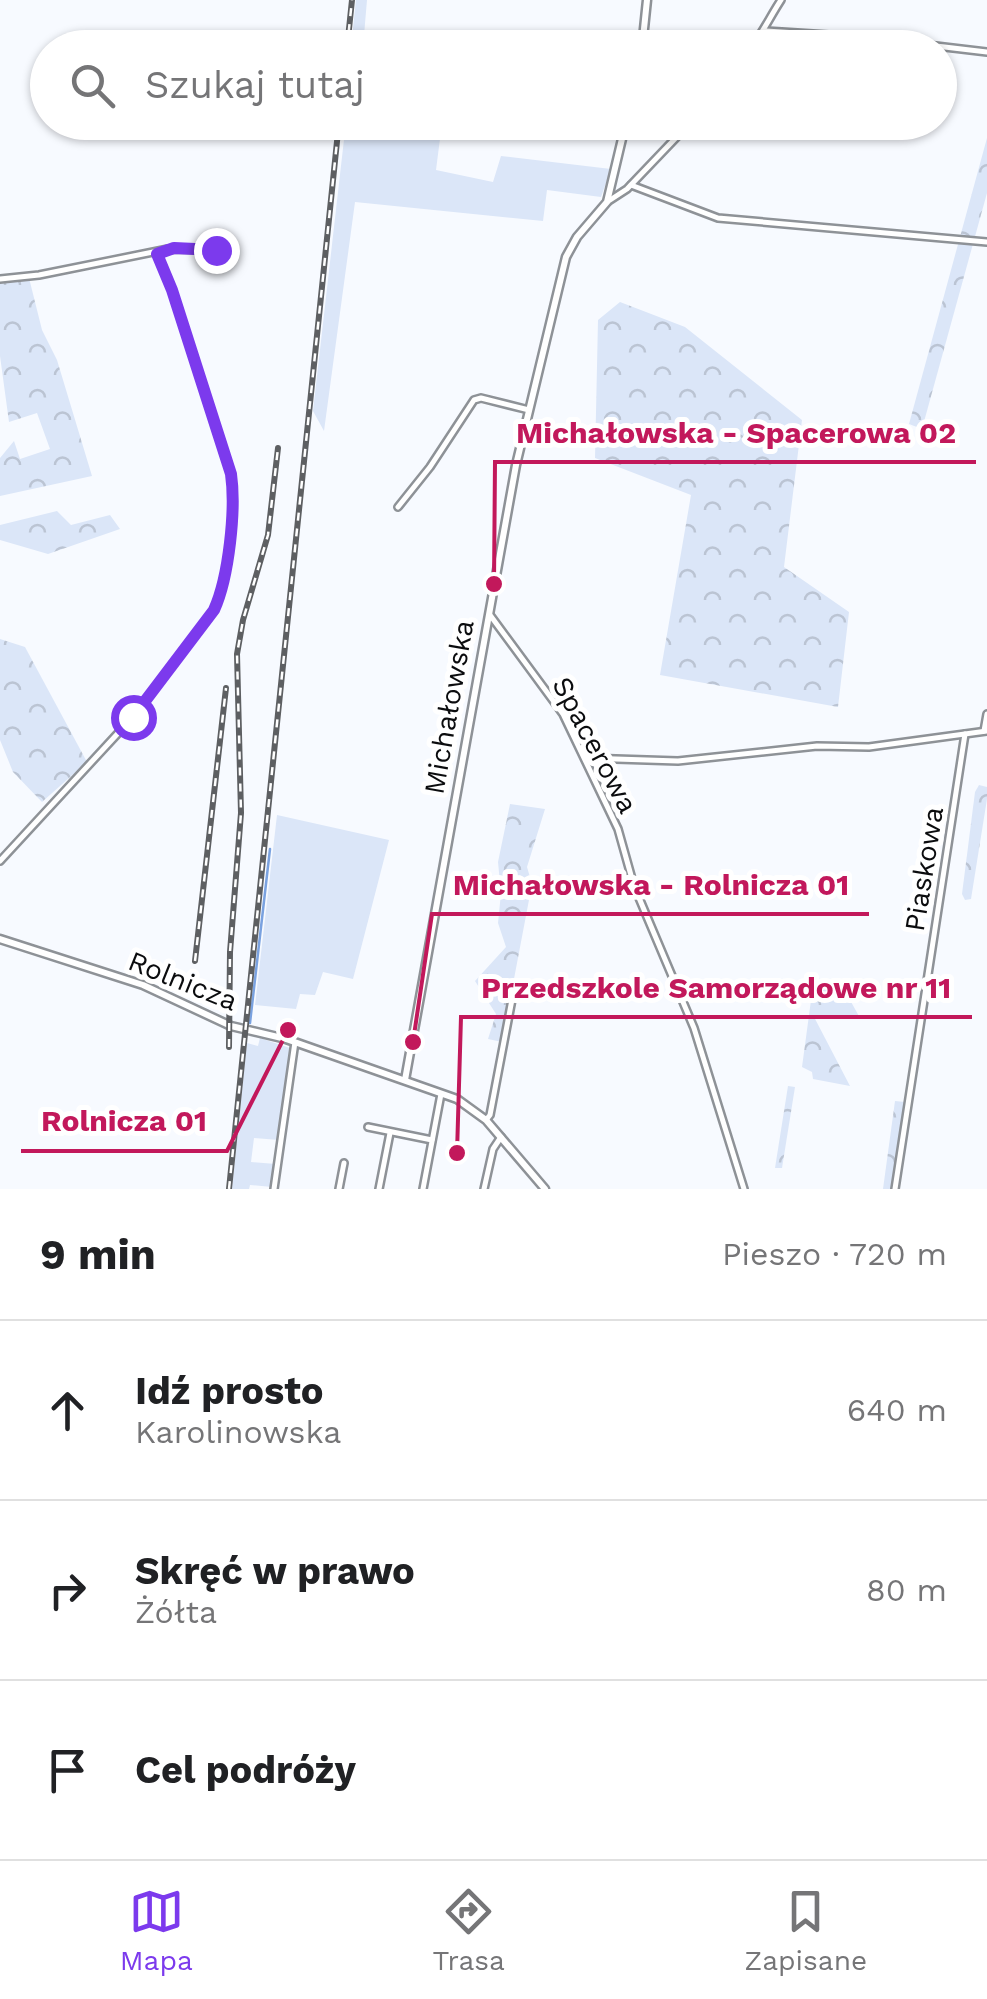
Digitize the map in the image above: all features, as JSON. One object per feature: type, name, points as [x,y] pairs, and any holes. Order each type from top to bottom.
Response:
[{"type":"street","points":[[644,30],[647,0]]},
{"type":"street","points":[[766,30],[766,23],[781,0]]},
{"type":"street","points":[[957,49],[987,52]]},
{"type":"street","name":"Michałowska","points":[[405,1080],[488,613],[529,410],[566,257],[607,202],[622,140]]},
{"type":"street","points":[[607,202],[617,198],[674,140]]},
{"type":"street","points":[[630,185],[718,218],[987,242]]},
{"type":"street","points":[[0,279],[174,248],[218,250],[226,244]]},
{"type":"street","points":[[0,861],[133,717],[220,597],[229,536],[231,474],[176,301],[157,254]]},
{"type":"street","points":[[398,507],[474,400],[529,410]]},
{"type":"street","name":"Spacerowa","points":[[488,613],[544,685],[585,758],[618,829],[634,886],[694,1028],[744,1189]]},
{"type":"street","points":[[585,758],[678,761],[817,746],[869,747],[986,731],[987,714]]},
{"type":"street","name":"Piaskowa","points":[[895,1189],[965,734]]},
{"type":"street","name":"Rolnicza","points":[[0,939],[139,984],[231,1026],[296,1042],[468,1105],[546,1189]]},
{"type":"street","points":[[486,1120],[514,989]]},
{"type":"street","points":[[274,1189],[296,1042]]},
{"type":"street","points":[[423,1189],[441,1093]]},
{"type":"street","points":[[368,1127],[432,1140]]},
{"type":"street","points":[[379,1189],[390,1132]]},
{"type":"street","points":[[484,1189],[493,1149],[501,1137]]},
{"type":"street","points":[[339,1189],[344,1163]]},
{"type":"green space","points":[[356,0],[367,0],[364,30],[353,30]]},
{"type":"green space","points":[[987,138],[987,193],[922,429],[909,424]]},
{"type":"green space","points":[[344,140],[440,140],[436,170],[493,182],[501,156],[611,169],[601,197],[547,190],[543,221],[355,202],[324,431],[313,411]]},
{"type":"green space","points":[[29,278],[42,330],[57,360],[92,476],[0,496],[0,458],[14,441],[20,459],[50,449],[37,413],[9,422],[0,356],[0,282]]},
{"type":"green space","points":[[620,302],[685,327],[802,420],[784,567],[849,612],[838,707],[660,675],[691,495],[595,458],[598,320]]},
{"type":"green space","points":[[57,511],[71,525],[110,515],[120,529],[48,554],[0,540],[0,525]]},
{"type":"green space","points":[[0,639],[25,647],[87,762],[42,802],[13,772],[0,740]]},
{"type":"green space","points":[[979,785],[987,787],[987,799],[971,899],[965,900],[962,894]]},
{"type":"green space","points":[[510,804],[545,809],[527,867],[532,884],[502,1042],[488,1039],[496,1014],[475,981],[506,947],[498,923],[498,862]]},
{"type":"green space","points":[[277,815],[389,840],[353,979],[323,972],[315,995],[300,994],[296,1009],[255,1005]]},
{"type":"green space","points":[[814,978],[840,982],[860,1018],[813,1015],[850,1086],[813,1079],[812,1072],[802,1067]]},
{"type":"green space","points":[[260,1038],[290,1048],[279,1140],[254,1138],[251,1162],[276,1164],[272,1187],[250,1185],[249,1189],[232,1189],[247,1043],[258,1046]]},
{"type":"green space","points":[[788,1086],[795,1087],[782,1168],[775,1168]]},
{"type":"green space","points":[[895,1101],[905,1102],[891,1189],[883,1189]]},
{"type":"waterway","points":[[250,1023],[270,849]]},
{"type":"railway","points":[[349,30],[352,0]]},
{"type":"railway","points":[[229,1189],[337,140]]},
{"type":"railway","points":[[229,1047],[230,952],[241,813],[237,654],[268,535],[278,448]]},
{"type":"railway","points":[[195,961],[226,688]]},
{"type":"place","name":"Michałowska - Spacerowa 02","points":[[494,584]]},
{"type":"place","name":"Rolnicza 01","points":[[288,1030]]},
{"type":"place","name":"Michałowska - Rolnicza 01","points":[[413,1042]]},
{"type":"place","name":"Przedszkole Samorządowe nr 11","points":[[457,1153]]},
{"type":"route","points":[[133,717],[220,597],[229,536],[231,474],[157,254],[174,248],[216,250]]}]
